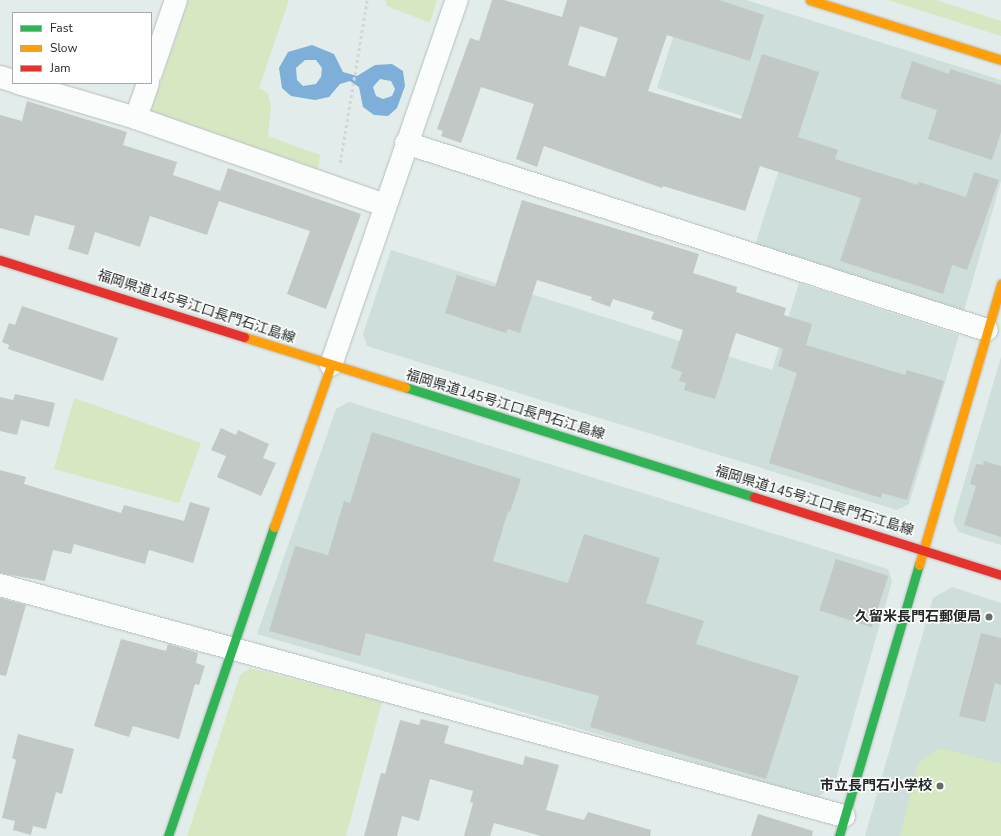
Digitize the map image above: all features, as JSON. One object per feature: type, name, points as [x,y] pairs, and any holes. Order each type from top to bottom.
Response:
[{"type":"street","points":[[152,70],[176,0]]},
{"type":"street","points":[[168,836],[231,648],[331,365],[456,0]]},
{"type":"street","points":[[810,0],[1001,60]]},
{"type":"street","points":[[0,78],[12,81]]},
{"type":"street","points":[[21,84],[136,118],[385,205]]},
{"type":"street","points":[[136,118],[148,84]]},
{"type":"street","points":[[406,143],[988,330]]},
{"type":"street","name":"福岡県道145号江口長門石江島線","points":[[0,260],[1001,575]]},
{"type":"street","points":[[0,585],[231,648],[842,826],[1001,284]]},
{"type":"path","points":[[335,188],[367,0]]},
{"type":"shaded area","points":[[685,0],[746,0],[1001,80],[1001,181],[964,311],[755,245],[791,132],[657,88]]},
{"type":"shaded area","points":[[391,250],[772,370],[799,283],[959,335],[909,504],[897,510],[367,346],[363,334]]},
{"type":"shaded area","points":[[1001,357],[1001,545],[959,532],[953,521]]},
{"type":"shaded area","points":[[349,402],[888,569],[892,581],[834,786],[816,798],[257,634],[336,409]]},
{"type":"shaded area","points":[[952,587],[1001,603],[1001,836],[865,836],[933,598]]},
{"type":"green space","points":[[189,0],[289,0],[259,88],[268,93],[271,107],[268,136],[320,155],[318,169],[151,111]]},
{"type":"green space","points":[[385,0],[437,0],[430,23],[387,6]]},
{"type":"green space","points":[[888,0],[936,0],[1001,21],[1001,36]]},
{"type":"green space","points":[[74,398],[201,443],[179,503],[54,469]]},
{"type":"green space","points":[[250,668],[382,702],[346,836],[187,836],[240,675]]},
{"type":"green space","points":[[940,748],[1001,764],[1001,836],[900,836],[918,763]]},
{"type":"water","points":[[312,45],[334,54],[343,72],[357,76],[375,65],[392,64],[403,71],[405,86],[397,108],[388,116],[374,115],[363,107],[359,87],[350,81],[340,84],[329,97],[315,100],[291,96],[282,88],[279,68],[288,52]],"holes":[[[305,60],[316,60],[322,68],[321,77],[316,84],[303,86],[297,80],[296,68]],[[380,79],[391,81],[395,89],[392,96],[383,99],[376,96],[373,87]]]},
{"type":"building","points":[[492,0],[504,0],[562,17],[567,0],[719,0],[764,15],[750,61],[667,35],[648,91],[741,119],[762,54],[819,72],[798,137],[838,150],[835,159],[918,185],[919,182],[966,197],[974,172],[999,180],[967,270],[952,265],[943,294],[840,261],[861,198],[760,166],[745,211],[663,186],[662,188],[544,146],[537,167],[516,159],[534,104],[481,87],[461,143],[441,136],[443,131],[437,129],[470,38],[479,41]],"holes":[[[580,26],[618,38],[605,77],[568,65]]]},
{"type":"building","points":[[912,61],[949,74],[950,69],[1001,85],[1001,132],[992,160],[928,139],[937,110],[900,98]]},
{"type":"building","points":[[27,101],[127,132],[123,145],[177,162],[173,175],[220,191],[228,168],[361,214],[326,309],[287,294],[310,231],[219,201],[207,235],[150,216],[140,247],[95,232],[88,255],[68,249],[75,226],[35,215],[29,236],[0,228],[0,115],[22,121]]},
{"type":"building","points":[[522,200],[699,254],[693,273],[737,287],[736,292],[786,308],[784,315],[812,324],[806,345],[905,375],[907,370],[944,381],[907,500],[882,493],[881,498],[769,463],[797,373],[778,366],[783,349],[736,333],[715,399],[684,390],[686,383],[679,381],[682,372],[671,368],[683,330],[651,319],[654,312],[613,299],[610,307],[591,300],[592,297],[537,280],[520,333],[508,329],[506,333],[445,313],[457,275],[495,287]]},
{"type":"building","points":[[22,306],[118,338],[103,381],[8,349],[9,345],[2,342],[9,323],[15,325]]},
{"type":"building","points":[[15,394],[55,403],[49,427],[21,420],[17,435],[0,431],[0,397],[13,400]]},
{"type":"building","points":[[221,428],[236,435],[238,430],[269,444],[263,458],[276,463],[261,496],[217,477],[226,456],[211,450]]},
{"type":"building","points":[[372,432],[521,479],[510,512],[508,511],[493,561],[568,583],[584,534],[660,558],[646,603],[704,621],[696,644],[799,676],[766,779],[590,727],[599,696],[366,633],[360,656],[269,631],[295,546],[328,555],[344,501],[350,503]]},
{"type":"building","points":[[984,461],[1001,466],[1001,537],[964,525],[976,486],[970,484],[976,464],[983,465]]},
{"type":"building","points":[[0,470],[26,477],[24,484],[121,513],[124,505],[184,521],[190,502],[210,508],[193,563],[149,550],[145,564],[74,544],[71,554],[53,550],[45,581],[0,573]]},
{"type":"building","points":[[836,559],[888,576],[872,627],[819,610]]},
{"type":"building","points":[[0,598],[26,605],[6,676],[0,675]]},
{"type":"building","points":[[981,633],[1001,638],[1001,685],[995,683],[985,722],[959,716]]},
{"type":"building","points":[[121,639],[166,651],[168,644],[198,653],[196,663],[205,666],[199,685],[195,684],[179,739],[133,726],[129,737],[94,726]]},
{"type":"building","points":[[421,719],[449,726],[444,743],[523,765],[525,756],[559,765],[546,810],[584,820],[588,812],[651,830],[650,836],[541,836],[494,823],[490,836],[464,836],[473,803],[470,802],[473,791],[430,779],[419,821],[402,816],[397,836],[364,836],[381,773],[385,774],[400,720],[419,725]]},
{"type":"building","points":[[18,734],[74,749],[62,794],[56,792],[46,829],[33,826],[31,835],[13,830],[15,821],[2,818],[16,760],[12,758]]},
{"type":"building","points":[[758,814],[813,831],[812,836],[751,836]]},
{"type":"traffic: fast","points":[[405,387],[754,497]]},
{"type":"traffic: fast","points":[[168,836],[274,527]]},
{"type":"traffic: fast","points":[[839,836],[919,565]]},
{"type":"traffic: slow","points":[[810,0],[1001,60]]},
{"type":"traffic: slow","points":[[919,565],[1001,284]]},
{"type":"traffic: slow","points":[[244,337],[405,387]]},
{"type":"traffic: slow","points":[[274,527],[331,365]]},
{"type":"traffic: jam","points":[[0,260],[244,337]]},
{"type":"traffic: jam","points":[[754,497],[1001,575]]},
{"type":"place","name":"久留米長門石郵便局","points":[[989,617]]},
{"type":"place","name":"市立長門石小学校","points":[[940,786]]}]
